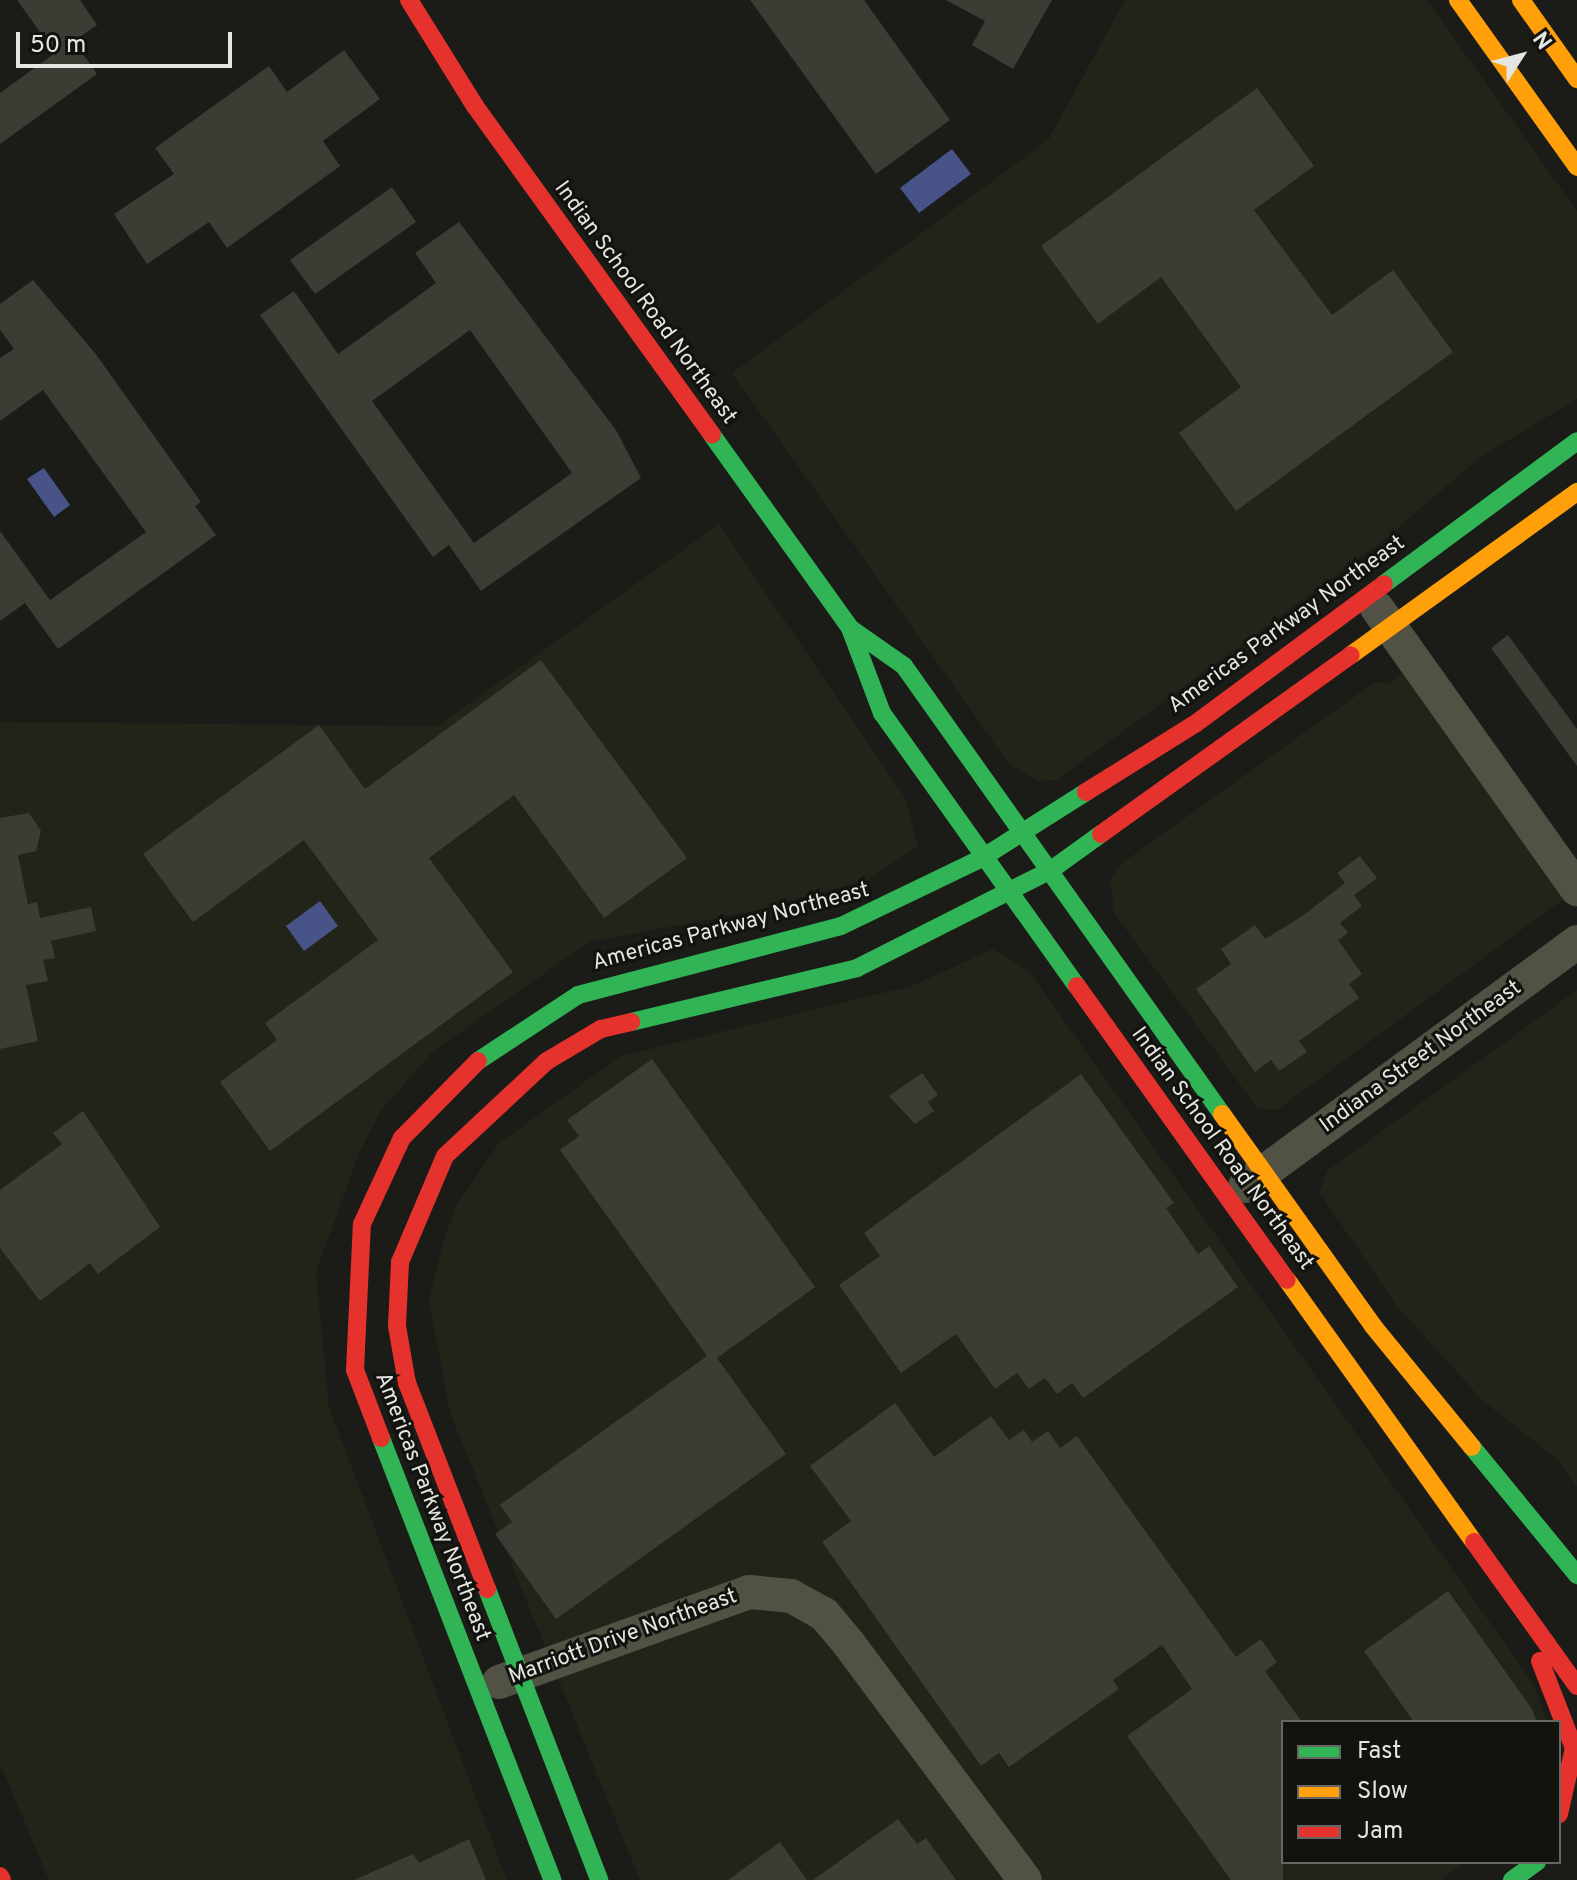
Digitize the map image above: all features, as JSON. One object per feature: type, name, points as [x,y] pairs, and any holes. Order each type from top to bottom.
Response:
[{"type":"street","name":"Indian School Road Northeast","points":[[409,0],[475,106],[850,628],[882,713],[982,858],[1577,1686]]},
{"type":"street","points":[[1458,0],[1577,167]]},
{"type":"street","points":[[1521,0],[1577,79]]},
{"type":"street","name":"Americas Parkway Northeast","points":[[552,1880],[476,1691],[355,1370],[351,1324],[362,1224],[402,1138],[467,1068],[578,995],[841,926],[982,858],[1132,767],[1577,441]]},
{"type":"street","name":"Americas Parkway Northeast","points":[[599,1880],[422,1429],[397,1326],[400,1262],[445,1156],[547,1061],[601,1029],[857,968],[1009,894],[1051,870],[1392,628],[1577,492]]},
{"type":"street","points":[[1368,594],[1577,889]]},
{"type":"street","name":"Indian School Road Northeast","points":[[850,628],[904,666],[1373,1326],[1577,1575]]},
{"type":"street","name":"Indiana Street Northeast","points":[[1228,1198],[1577,942]]},
{"type":"street","points":[[1468,1534],[1569,1721],[1572,1777],[1561,1808]]},
{"type":"street","name":"Marriott Drive Northeast","points":[[476,1691],[749,1592],[791,1596],[824,1614],[849,1644],[1025,1880]]},
{"type":"street","points":[[1512,1880],[1534,1864]]},
{"type":"shaded area","points":[[1125,0],[1427,0],[1577,211],[1577,399],[1482,456],[1380,543],[1057,780],[1038,781],[1009,764],[732,373],[1048,140]]},
{"type":"shaded area","points":[[719,524],[906,799],[918,846],[867,880],[749,912],[589,942],[431,1053],[381,1111],[360,1151],[316,1272],[329,1407],[507,1880],[49,1880],[0,1764],[0,722],[438,726]]},
{"type":"shaded area","points":[[1411,665],[1573,892],[1277,1110],[1258,1109],[1114,913],[1110,879],[1122,863],[1375,682],[1388,684]]},
{"type":"shaded area","points":[[993,949],[1029,971],[1535,1686],[1546,1720],[1281,1720],[1281,1864],[1462,1864],[1441,1880],[640,1880],[450,1413],[429,1300],[444,1239],[457,1204],[499,1143],[621,1056],[912,986]]},
{"type":"shaded area","points":[[1577,990],[1577,1487],[1558,1460],[1483,1401],[1397,1306],[1319,1192],[1327,1171]]},
{"type":"water","points":[[952,149],[971,174],[919,213],[900,188]]},
{"type":"water","points":[[44,468],[70,505],[54,517],[27,479]]},
{"type":"water","points":[[320,901],[338,926],[304,951],[286,926]]},
{"type":"building","points":[[17,0],[80,0],[97,25],[74,41],[97,74],[0,144],[0,93],[55,53]]},
{"type":"building","points":[[750,0],[864,0],[950,120],[876,174]]},
{"type":"building","points":[[946,0],[1052,0],[1013,69],[972,45],[985,21]]},
{"type":"building","points":[[344,50],[380,99],[323,141],[340,166],[227,248],[209,222],[147,264],[114,214],[174,174],[155,148],[269,66],[287,92]]},
{"type":"building","points":[[1257,88],[1314,166],[1254,210],[1332,315],[1393,270],[1453,352],[1236,511],[1179,433],[1241,387],[1161,277],[1098,324],[1041,246]]},
{"type":"building","points":[[392,187],[416,222],[315,294],[290,260]]},
{"type":"building","points":[[459,222],[616,430],[641,478],[481,591],[449,545],[433,557],[260,315],[294,291],[338,354],[436,283],[415,253]],"holes":[[[470,330],[572,473],[474,543],[372,401]]]},
{"type":"building","points":[[33,280],[95,353],[201,502],[195,506],[216,535],[58,649],[25,603],[0,621],[0,531],[50,600],[146,532],[43,390],[0,421],[0,358],[14,349],[0,330],[0,304]]},
{"type":"building","points":[[1508,635],[1577,729],[1577,766],[1491,648]]},
{"type":"building","points":[[541,660],[687,858],[604,918],[514,795],[429,858],[513,972],[270,1151],[220,1082],[277,1040],[265,1023],[378,940],[304,840],[193,922],[143,854],[319,725],[365,789]]},
{"type":"building","points":[[29,813],[41,831],[36,851],[18,855],[28,904],[37,902],[40,918],[91,907],[96,931],[51,941],[55,958],[43,960],[48,981],[26,985],[38,1041],[0,1049],[0,818]]},
{"type":"building","points":[[1360,856],[1377,878],[1354,895],[1362,906],[1340,923],[1348,933],[1338,940],[1362,974],[1349,984],[1359,998],[1299,1041],[1307,1052],[1279,1071],[1271,1060],[1255,1072],[1196,989],[1231,964],[1221,949],[1255,925],[1265,939],[1301,917],[1345,883],[1337,873]]},
{"type":"building","points":[[652,1059],[815,1287],[717,1358],[786,1454],[556,1619],[495,1534],[512,1522],[500,1505],[707,1356],[560,1150],[579,1136],[567,1120]]},
{"type":"building","points":[[922,1073],[938,1095],[928,1102],[934,1111],[915,1124],[889,1096]]},
{"type":"building","points":[[1081,1074],[1174,1203],[1166,1208],[1198,1254],[1209,1246],[1238,1287],[1083,1398],[1072,1383],[1057,1394],[1045,1378],[1029,1389],[1017,1373],[995,1389],[956,1334],[901,1373],[839,1285],[880,1256],[864,1233]]},
{"type":"building","points":[[83,1111],[160,1227],[98,1274],[90,1263],[40,1301],[0,1248],[0,1190],[62,1144],[53,1133]]},
{"type":"building","points":[[895,1403],[934,1457],[991,1416],[1009,1440],[1024,1430],[1032,1442],[1048,1431],[1060,1448],[1077,1436],[1236,1657],[1261,1639],[1277,1662],[1265,1671],[1301,1720],[1281,1720],[1283,1880],[1231,1880],[1127,1736],[1192,1689],[1162,1645],[1113,1680],[1119,1689],[1009,1767],[999,1753],[981,1766],[822,1542],[851,1521],[810,1466]]},
{"type":"building","points":[[1448,1591],[1532,1709],[1536,1720],[1413,1720],[1364,1651]]},
{"type":"building","points":[[898,1819],[917,1844],[926,1838],[956,1880],[813,1880]]},
{"type":"building","points":[[469,1839],[486,1880],[354,1880],[413,1854],[419,1863]]},
{"type":"building","points":[[780,1842],[807,1880],[728,1880]]},
{"type":"traffic: fast","points":[[712,435],[850,628],[882,713],[1077,986]]},
{"type":"traffic: fast","points":[[1384,584],[1577,441]]},
{"type":"traffic: fast","points":[[850,628],[904,666],[1222,1114]]},
{"type":"traffic: fast","points":[[478,1061],[578,995],[841,926],[982,858],[1086,792]]},
{"type":"traffic: fast","points":[[631,1022],[857,968],[1051,870],[1101,834]]},
{"type":"traffic: fast","points":[[381,1438],[552,1880]]},
{"type":"traffic: fast","points":[[1472,1447],[1577,1575]]},
{"type":"traffic: fast","points":[[487,1589],[599,1880]]},
{"type":"traffic: fast","points":[[1512,1880],[1534,1864]]},
{"type":"traffic: slow","points":[[1458,0],[1577,167]]},
{"type":"traffic: slow","points":[[1521,0],[1577,79]]},
{"type":"traffic: slow","points":[[1351,655],[1577,492]]},
{"type":"traffic: slow","points":[[1222,1114],[1373,1326],[1472,1447]]},
{"type":"traffic: slow","points":[[1287,1280],[1474,1542]]},
{"type":"traffic: jam","points":[[409,0],[475,106],[712,435]]},
{"type":"traffic: jam","points":[[1086,792],[1195,724],[1384,584]]},
{"type":"traffic: jam","points":[[1101,834],[1351,655]]},
{"type":"traffic: jam","points":[[1077,986],[1287,1280]]},
{"type":"traffic: jam","points":[[487,1589],[407,1383],[397,1326],[400,1262],[445,1156],[547,1061],[601,1029],[631,1022]]},
{"type":"traffic: jam","points":[[381,1438],[355,1370],[362,1224],[402,1138],[478,1061]]},
{"type":"traffic: jam","points":[[1474,1542],[1577,1686]]},
{"type":"traffic: jam","points":[[1540,1661],[1574,1748],[1561,1805]]},
{"type":"traffic: jam","points":[[0,1876],[2,1880]]}]
